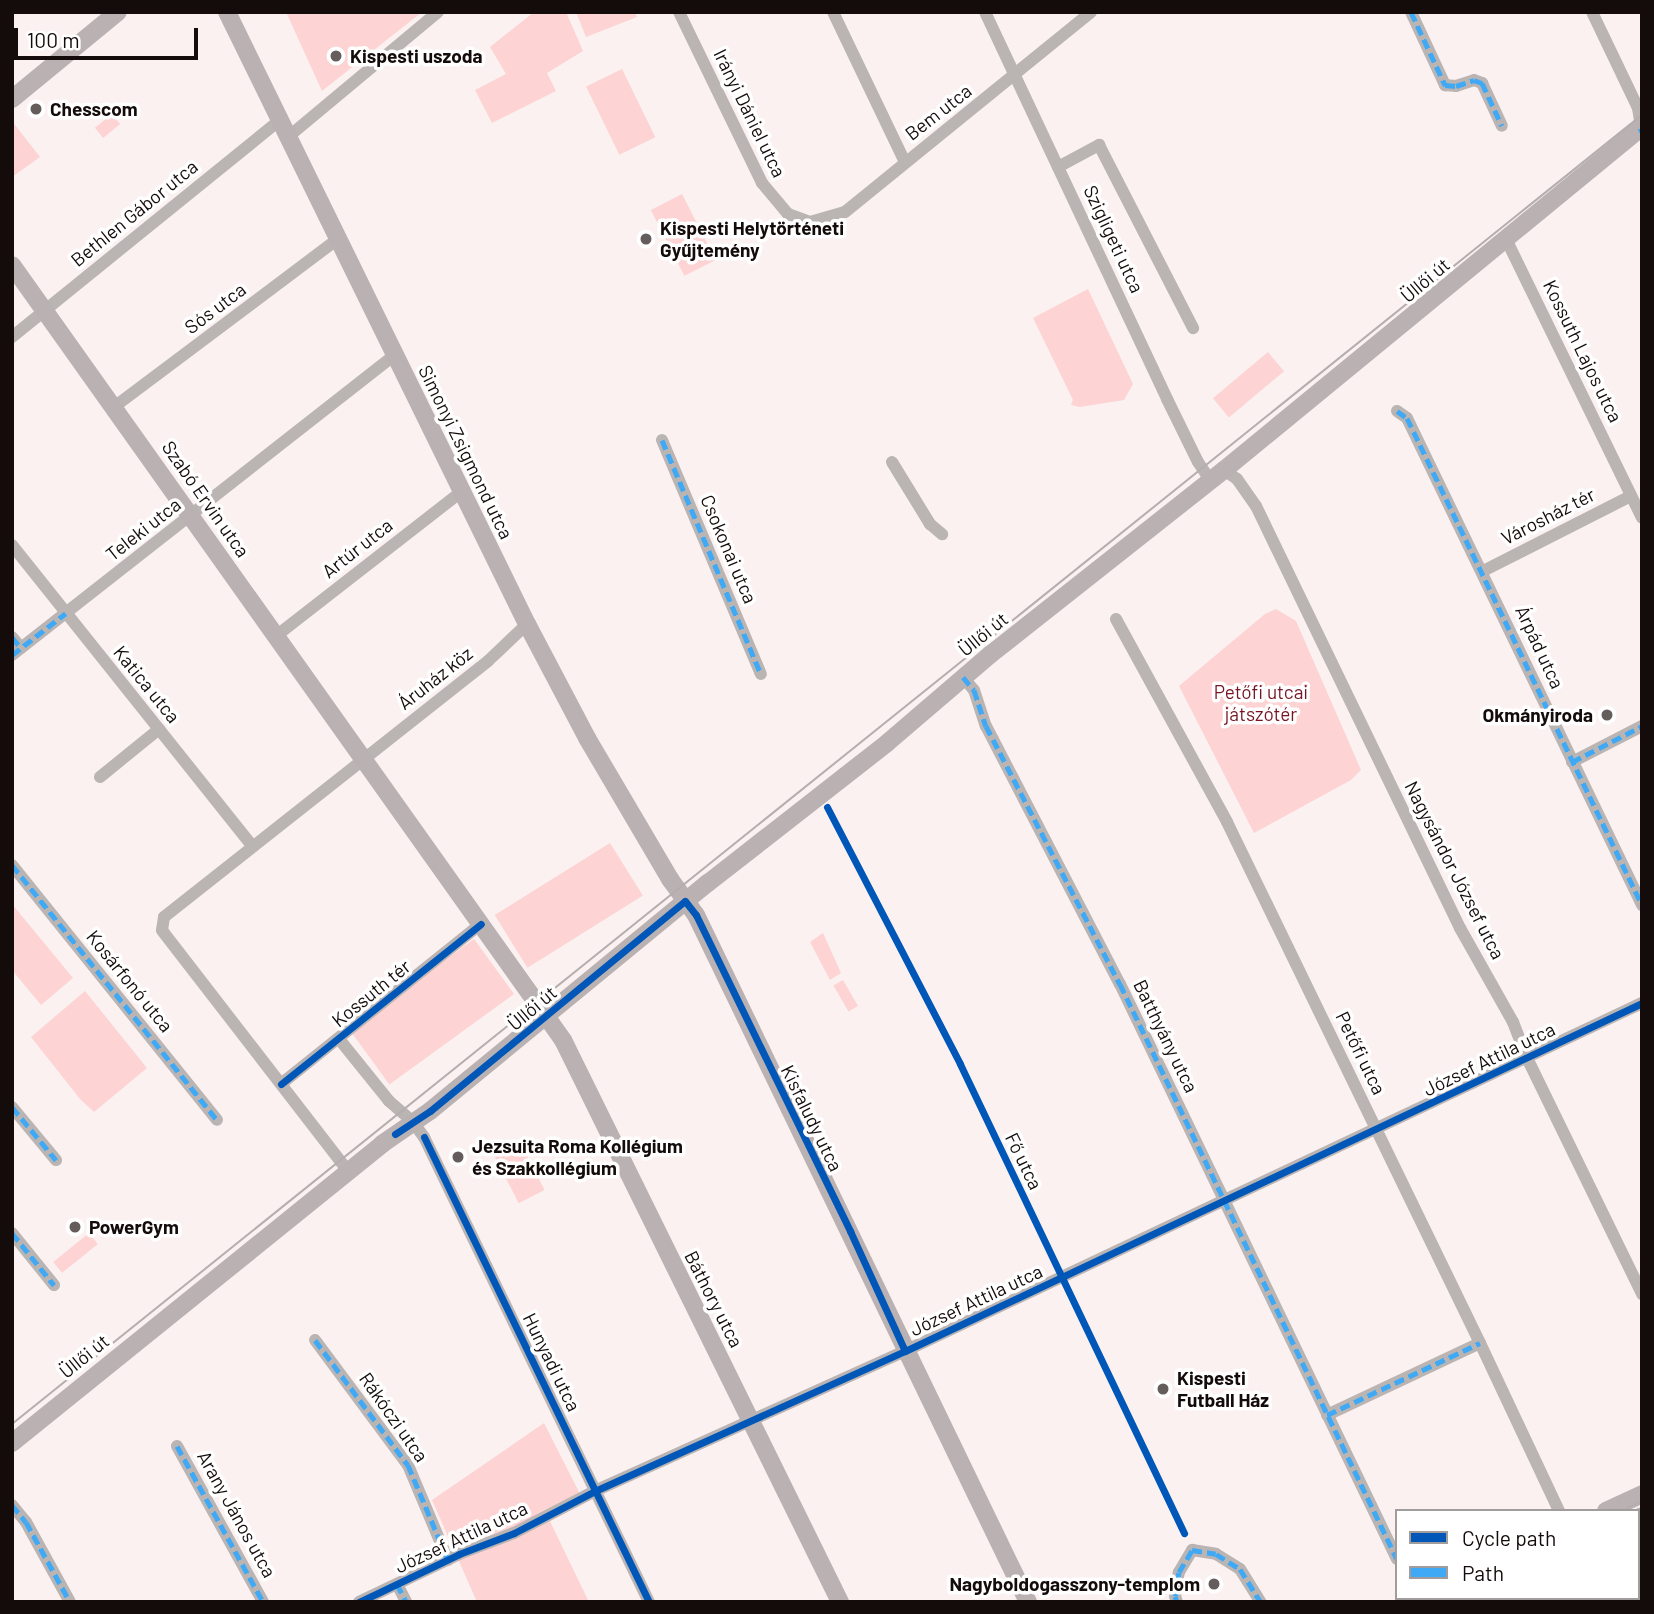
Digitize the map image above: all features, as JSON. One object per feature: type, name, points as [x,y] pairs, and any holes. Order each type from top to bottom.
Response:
[{"type":"main road","points":[[12,99],[118,12]]},
{"type":"main road","name":"Simonyi Zsigmond utca","points":[[227,12],[527,624],[587,738],[685,901]]},
{"type":"main road","name":"Üllői út","points":[[12,1443],[348,1171],[547,1016],[685,901],[887,743],[963,677],[1217,475],[1641,129]]},
{"type":"main road","name":"Szabó Ervin utca","points":[[12,265],[364,759]]},
{"type":"main road","points":[[364,759],[547,1016]]},
{"type":"main road","name":"Kisfaludy utca","points":[[685,901],[696,915],[1028,1602]]},
{"type":"main road","name":"Báthory utca","points":[[547,1016],[563,1040],[840,1602]]},
{"type":"main road","points":[[1610,1509],[1642,1494]]},
{"type":"street","points":[[288,137],[438,12]]},
{"type":"street","name":"Irányi Dániel utca","points":[[679,12],[762,183],[788,214],[800,220]]},
{"type":"street","points":[[834,12],[905,162]]},
{"type":"street","name":"Szigligeti utca","points":[[985,12],[1198,462],[1217,475]]},
{"type":"street","name":"Bem utca","points":[[800,220],[818,221],[838,216],[1015,76],[1091,12]]},
{"type":"street","points":[[1411,12],[1445,85],[1456,86],[1474,80],[1482,83],[1502,126]]},
{"type":"street","points":[[1592,12],[1638,108],[1641,129]]},
{"type":"street","name":"Bethlen Gábor utca","points":[[12,337],[280,120]]},
{"type":"street","points":[[1058,167],[1099,145],[1193,328]]},
{"type":"street","name":"Kossuth Lajos utca","points":[[1506,239],[1642,518]]},
{"type":"street","name":"Sós utca","points":[[114,407],[338,240]]},
{"type":"street","name":"Teleki utca","points":[[17,651],[395,355]]},
{"type":"street","name":"Árpád utca","points":[[1397,411],[1407,418],[1483,571],[1642,905]]},
{"type":"street","name":"Csokonai utca","points":[[662,440],[761,674]]},
{"type":"street","points":[[892,462],[930,524],[942,534]]},
{"type":"street","name":"Nagysándor József utca","points":[[1217,475],[1237,479],[1256,506],[1460,928],[1513,1023],[1527,1058],[1642,1294]]},
{"type":"street","name":"Artúr utca","points":[[276,636],[462,491]]},
{"type":"street","name":"Városház tér","points":[[1483,571],[1632,496]]},
{"type":"street","name":"Katica utca","points":[[12,545],[253,847]]},
{"type":"street","name":"Petőfi utca","points":[[1116,619],[1227,822],[1558,1509]]},
{"type":"street","name":"Áruház köz","points":[[364,759],[488,662],[527,624]]},
{"type":"street","points":[[12,637],[17,651]]},
{"type":"street","name":"Batthyány utca","points":[[963,677],[974,690],[986,726],[1120,984],[1395,1555]]},
{"type":"street","points":[[1572,762],[1642,726]]},
{"type":"street","points":[[100,777],[159,729]]},
{"type":"street","points":[[348,1171],[329,1150],[162,930],[164,918],[364,759]]},
{"type":"street","name":"Kosárfonó utca","points":[[12,865],[217,1120]]},
{"type":"street","name":"Kossuth tér","points":[[281,1084],[481,924]]},
{"type":"street","name":"József Attila utca","points":[[359,1602],[448,1560],[514,1533],[597,1490],[905,1351],[1642,1003]]},
{"type":"street","name":"Kossuth tér","points":[[339,1039],[389,1101],[414,1122]]},
{"type":"street","points":[[12,1107],[56,1160]]},
{"type":"street","name":"Hunyadi utca","points":[[414,1122],[424,1137],[597,1490],[649,1602]]},
{"type":"street","points":[[12,1233],[54,1285]]},
{"type":"street","name":"Rákóczi utca","points":[[315,1340],[408,1465],[448,1560]]},
{"type":"street","points":[[1327,1415],[1480,1343]]},
{"type":"street","name":"Arany János utca","points":[[177,1446],[262,1602]]},
{"type":"street","points":[[12,1505],[26,1522],[70,1602]]},
{"type":"street","points":[[1177,1602],[1175,1596],[1179,1572],[1192,1550],[1216,1554],[1240,1569],[1261,1602]]},
{"type":"street","points":[[397,1584],[406,1602]]},
{"type":"green space","name":"Kispesti uszoda","points":[[286,12],[422,12],[322,91]]},
{"type":"green space","points":[[534,12],[566,12],[583,51],[547,73],[556,91],[492,123],[475,90],[506,74],[490,47]]},
{"type":"green space","points":[[576,12],[635,12],[637,17],[586,37]]},
{"type":"green space","points":[[622,69],[655,137],[619,155],[586,87]]},
{"type":"green space","points":[[112,114],[120,124],[103,138],[95,128]]},
{"type":"green space","points":[[12,121],[40,157],[12,177]]},
{"type":"green space","points":[[682,194],[716,260],[684,276],[651,210]]},
{"type":"green space","points":[[1088,289],[1133,384],[1124,400],[1080,407],[1071,405],[1073,400],[1033,318]]},
{"type":"green space","points":[[1268,352],[1284,371],[1229,417],[1213,398]]},
{"type":"green space","name":"Petőfi utcai játszótér","points":[[1276,609],[1296,621],[1361,770],[1351,780],[1254,833],[1179,686],[1265,614]]},
{"type":"green space","points":[[610,843],[643,896],[528,968],[495,915]]},
{"type":"green space","points":[[12,904],[73,978],[41,1005],[12,970]]},
{"type":"green space","points":[[823,933],[841,973],[830,980],[810,942]]},
{"type":"green space","points":[[474,939],[514,994],[389,1085],[349,1030]]},
{"type":"green space","points":[[843,980],[858,1006],[848,1011],[833,986]]},
{"type":"green space","points":[[85,991],[147,1068],[94,1112],[80,1099],[31,1037]]},
{"type":"green space","points":[[520,1142],[545,1190],[519,1203],[494,1155]]},
{"type":"green space","points":[[89,1233],[98,1244],[62,1273],[53,1262]]},
{"type":"green space","points":[[544,1423],[580,1494],[545,1511],[589,1602],[477,1602],[432,1500]]},
{"type":"tram line","points":[[12,1424],[1642,115]]},
{"type":"tram line","points":[[1626,1509],[1642,1501]]},
{"type":"tram line","points":[[1424,1602],[1428,1600]]},
{"type":"tram line","points":[[1440,1602],[1444,1600]]},
{"type":"marked path","points":[[1411,12],[1445,85],[1456,86],[1474,80],[1482,83],[1502,126]]},
{"type":"marked path","points":[[1640,128],[1642,132]]},
{"type":"marked path","points":[[1397,411],[1407,418],[1642,905]]},
{"type":"marked path","points":[[662,440],[761,674]]},
{"type":"marked path","points":[[12,655],[66,613]]},
{"type":"marked path","points":[[12,637],[21,648]]},
{"type":"marked path","points":[[963,677],[974,690],[986,726],[1120,984],[1395,1555]]},
{"type":"marked path","points":[[1572,762],[1642,726]]},
{"type":"marked path","points":[[12,865],[217,1120]]},
{"type":"marked path","points":[[12,1107],[56,1160]]},
{"type":"marked path","points":[[12,1233],[54,1285]]},
{"type":"marked path","points":[[315,1340],[408,1465],[448,1560]]},
{"type":"marked path","points":[[1327,1415],[1480,1343]]},
{"type":"marked path","points":[[177,1446],[263,1602]]},
{"type":"marked path","points":[[12,1505],[26,1522],[70,1602]]},
{"type":"marked path","points":[[1177,1602],[1175,1596],[1179,1572],[1192,1550],[1216,1554],[1240,1569],[1261,1602]]},
{"type":"marked path","points":[[397,1584],[406,1602]]},
{"type":"cycle path","name":"Fő utca","points":[[827,807],[960,1064],[1184,1533]]},
{"type":"cycle path","points":[[395,1134],[430,1111],[685,901],[696,915],[850,1231],[905,1351]]},
{"type":"cycle path","points":[[281,1084],[481,924]]},
{"type":"cycle path","points":[[359,1602],[459,1554],[514,1533],[597,1490],[905,1351],[1642,1003]]},
{"type":"cycle path","points":[[424,1137],[649,1602]]},
{"type":"place","name":"Kispesti uszoda","points":[[336,56]]},
{"type":"place","name":"Chesscom","points":[[36,109]]},
{"type":"place","name":"Kispesti Helytörténeti Gyűjtemény","points":[[646,239]]},
{"type":"place","name":"Okmányiroda","points":[[1607,715]]},
{"type":"place","name":"Jezsuita Roma Kollégium és Szakkollégium","points":[[458,1157]]},
{"type":"place","name":"PowerGym","points":[[75,1227]]},
{"type":"place","name":"Kispesti Futball Ház","points":[[1163,1389]]},
{"type":"place","name":"Nagyboldogasszony-templom","points":[[1214,1584]]}]
